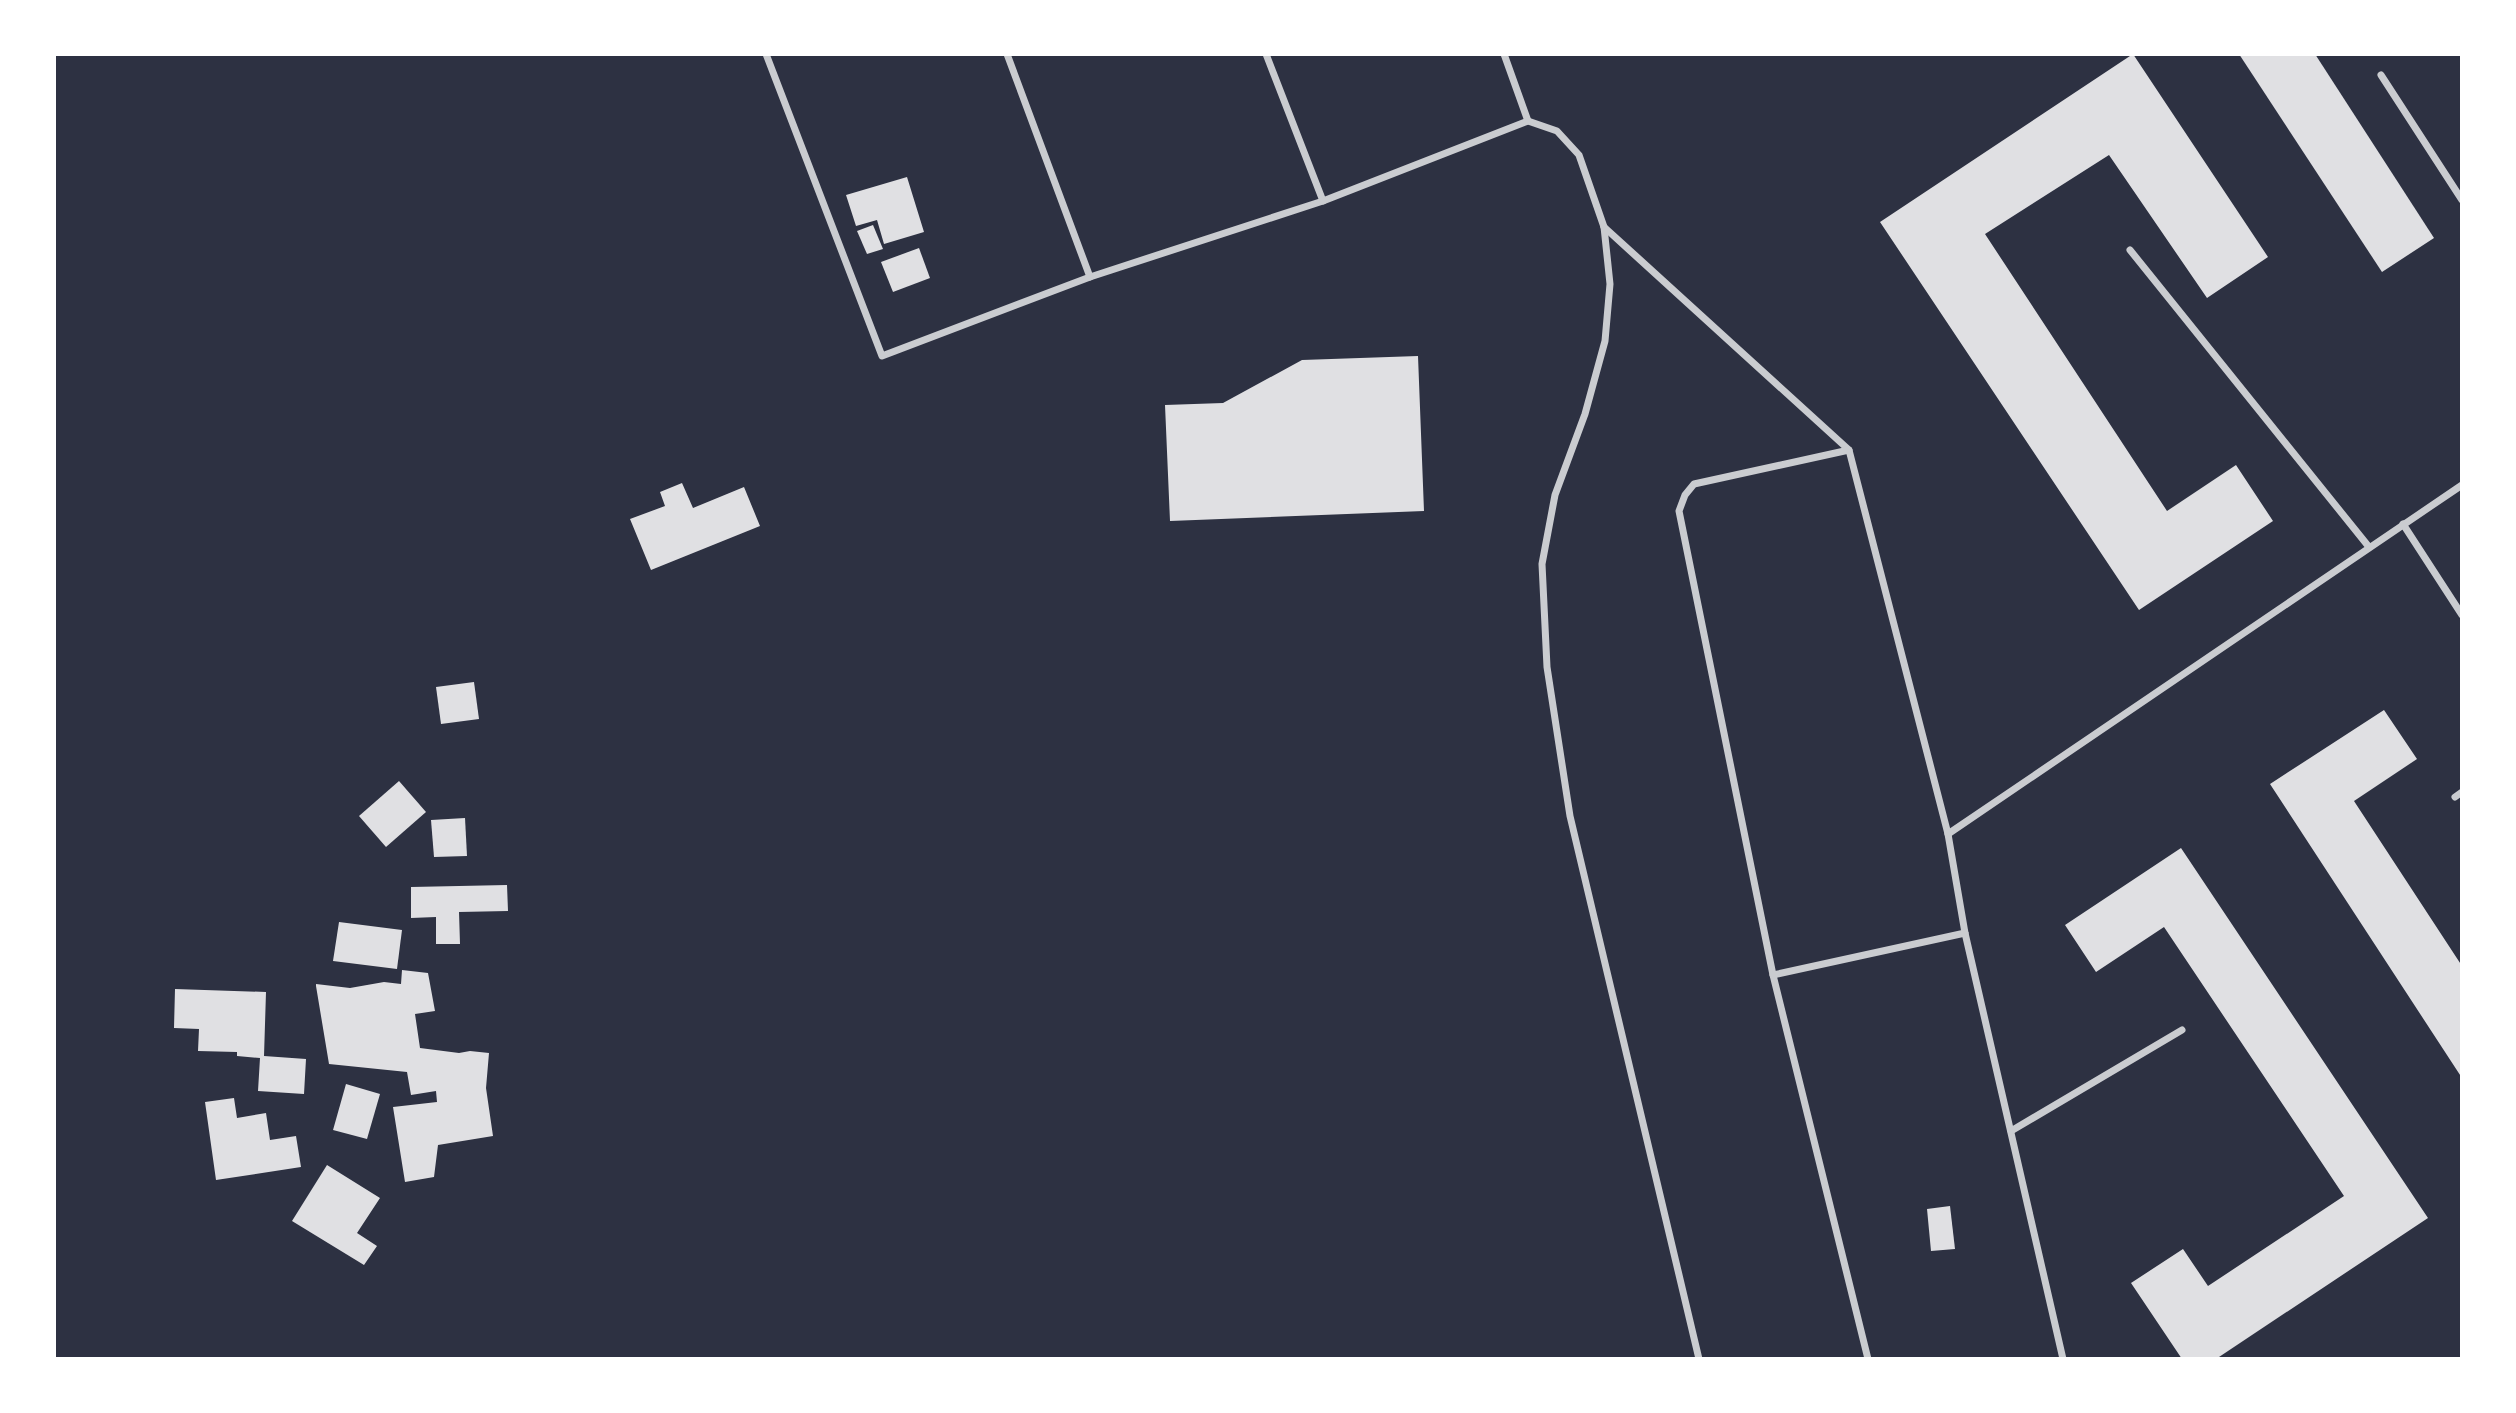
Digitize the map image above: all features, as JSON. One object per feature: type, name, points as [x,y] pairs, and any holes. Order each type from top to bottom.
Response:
[{"type":"street","points":[[766,54],[882,356],[1090,277],[1323,201],[1528,121],[1556,131],[1579,155],[1604,227],[1610,284],[1605,341],[1585,414],[1555,495],[1542,564],[1547,667],[1570,816],[1699,1359]]},
{"type":"street","points":[[1007,54],[1090,277]]},
{"type":"street","points":[[1266,54],[1323,201]]},
{"type":"street","points":[[1504,54],[1528,121]]},
{"type":"street","points":[[2381,75],[2462,200]]},
{"type":"street","points":[[1604,227],[1849,450],[1948,834],[1965,933],[2063,1359]]},
{"type":"street","points":[[2130,250],[2369,547]]},
{"type":"street","points":[[1849,450],[1694,484],[1685,495],[1679,511],[1773,975],[1868,1359]]},
{"type":"street","points":[[1948,834],[2462,485]]},
{"type":"street","points":[[2403,524],[2462,615]]},
{"type":"street","points":[[1773,975],[1965,933]]},
{"type":"street","points":[[2011,1131],[2182,1030]]},
{"type":"building","points":[[2133,54],[2268,257],[2207,298],[2109,155],[1985,234],[2167,511],[2236,465],[2273,521],[2139,610],[1880,222]]},
{"type":"building","points":[[2239,54],[2315,54],[2434,238],[2382,272]]},
{"type":"building","points":[[907,177],[924,232],[884,244],[877,220],[856,226],[846,195]]},
{"type":"building","points":[[873,225],[883,249],[867,254],[857,231]]},
{"type":"building","points":[[919,248],[930,278],[893,292],[881,262]]},
{"type":"building","points":[[1418,356],[1424,511],[1170,521],[1165,405],[1223,403],[1302,360]]},
{"type":"building","points":[[682,483],[693,508],[744,487],[760,526],[651,570],[630,519],[665,506],[660,492]]},
{"type":"building","points":[[474,682],[479,719],[441,724],[436,687]]},
{"type":"building","points":[[2384,710],[2417,759],[2354,801],[2462,966],[2462,1078],[2270,784]]},
{"type":"building","points":[[399,781],[426,812],[386,847],[359,816]]},
{"type":"building","points":[[465,818],[467,856],[434,857],[431,820]]},
{"type":"building","points":[[2181,848],[2428,1218],[2216,1359],[2182,1359],[2131,1283],[2183,1249],[2208,1286],[2344,1196],[2164,927],[2096,972],[2065,925]]},
{"type":"building","points":[[507,885],[508,911],[459,912],[460,944],[436,944],[436,917],[411,918],[411,887]]},
{"type":"building","points":[[339,922],[402,930],[397,969],[333,961]]},
{"type":"building","points":[[402,970],[428,973],[435,1011],[415,1014],[420,1048],[459,1053],[489,1053],[486,1088],[493,1136],[438,1145],[434,1177],[405,1182],[393,1107],[437,1102],[436,1091],[411,1095],[407,1072],[329,1064],[316,986],[350,988],[384,982],[401,984]]},
{"type":"building","points":[[175,989],[266,992],[264,1056],[306,1059],[304,1094],[258,1091],[260,1058],[237,1056],[237,1052],[198,1051],[199,1029],[174,1028]]},
{"type":"building","points":[[346,1084],[380,1094],[367,1139],[333,1130]]},
{"type":"building","points":[[234,1098],[237,1118],[266,1113],[270,1140],[296,1136],[301,1167],[216,1180],[205,1102]]},
{"type":"building","points":[[327,1165],[380,1198],[357,1233],[377,1246],[364,1265],[292,1221]]},
{"type":"building","points":[[1950,1206],[1955,1249],[1931,1251],[1927,1209]]}]
